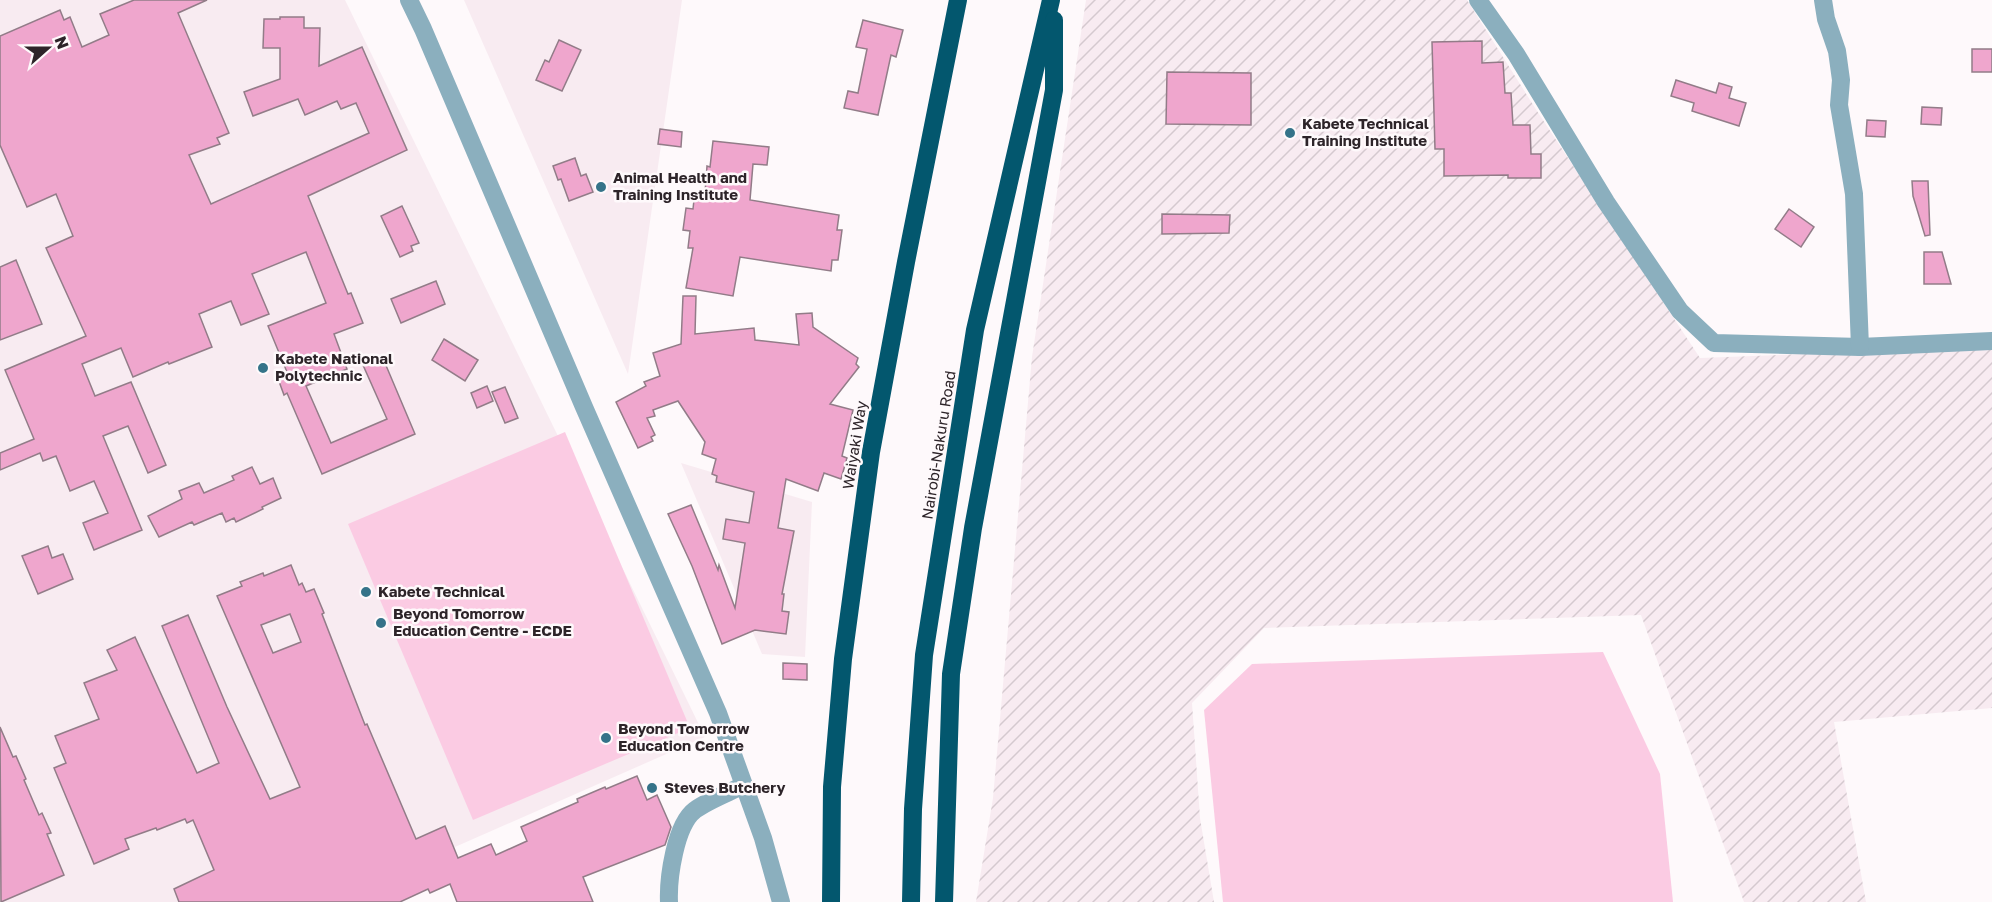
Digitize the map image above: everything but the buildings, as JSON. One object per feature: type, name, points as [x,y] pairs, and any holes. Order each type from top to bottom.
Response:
[{"type":"highway","name":"Waiyaki Way","points":[[831,902],[832,787],[843,659],[870,463],[906,262],[958,0]]},
{"type":"highway","name":"Nairobi-Nakuru Road","points":[[911,902],[913,809],[926,643],[975,330],[1052,0]]},
{"type":"highway","points":[[944,902],[951,674],[973,528],[1054,90],[1052,0]]},
{"type":"street","points":[[409,0],[714,703],[763,838],[781,902]]},
{"type":"street","points":[[1478,0],[1516,54],[1606,202],[1680,311],[1714,343],[1860,347],[1992,341]]},
{"type":"street","points":[[1823,0],[1826,20],[1837,51],[1841,80],[1839,105],[1854,194],[1860,347]]},
{"type":"street","points":[[669,902],[678,838],[685,820],[694,811],[744,785]]},
{"type":"shaded area","name":"Kabete National Polytechnic","points":[[0,0],[345,0],[705,737],[330,902],[0,902]]},
{"type":"shaded area","name":"Animal Health and Training Institute","points":[[464,0],[682,0],[628,374]]},
{"type":"shaded area","points":[[1086,0],[1467,0],[1537,111],[1700,358],[1992,347],[1992,708],[1834,722],[1866,902],[1744,902],[1641,615],[1264,628],[1192,703],[1200,818],[1214,902],[976,902],[993,798],[1032,357]]},
{"type":"shaded area","points":[[565,432],[690,728],[473,820],[348,524]]},
{"type":"shaded area","points":[[681,463],[812,502],[805,657],[762,654]]},
{"type":"shaded area","points":[[1603,652],[1660,774],[1673,902],[1223,902],[1204,710],[1252,664]]},
{"type":"place","name":"Kabete Technical Training Institute","points":[[1290,133]]},
{"type":"place","name":"Animal Health and Training Institute","points":[[601,187]]},
{"type":"place","name":"Kabete National Polytechnic","points":[[263,368]]},
{"type":"place","name":"Kabete Technical","points":[[366,592]]},
{"type":"place","name":"Beyond Tomorrow Education Centre - ECDE","points":[[381,623]]},
{"type":"place","name":"Beyond Tomorrow Education Centre","points":[[606,738]]},
{"type":"place","name":"Steves Butchery","points":[[652,788]]}]
